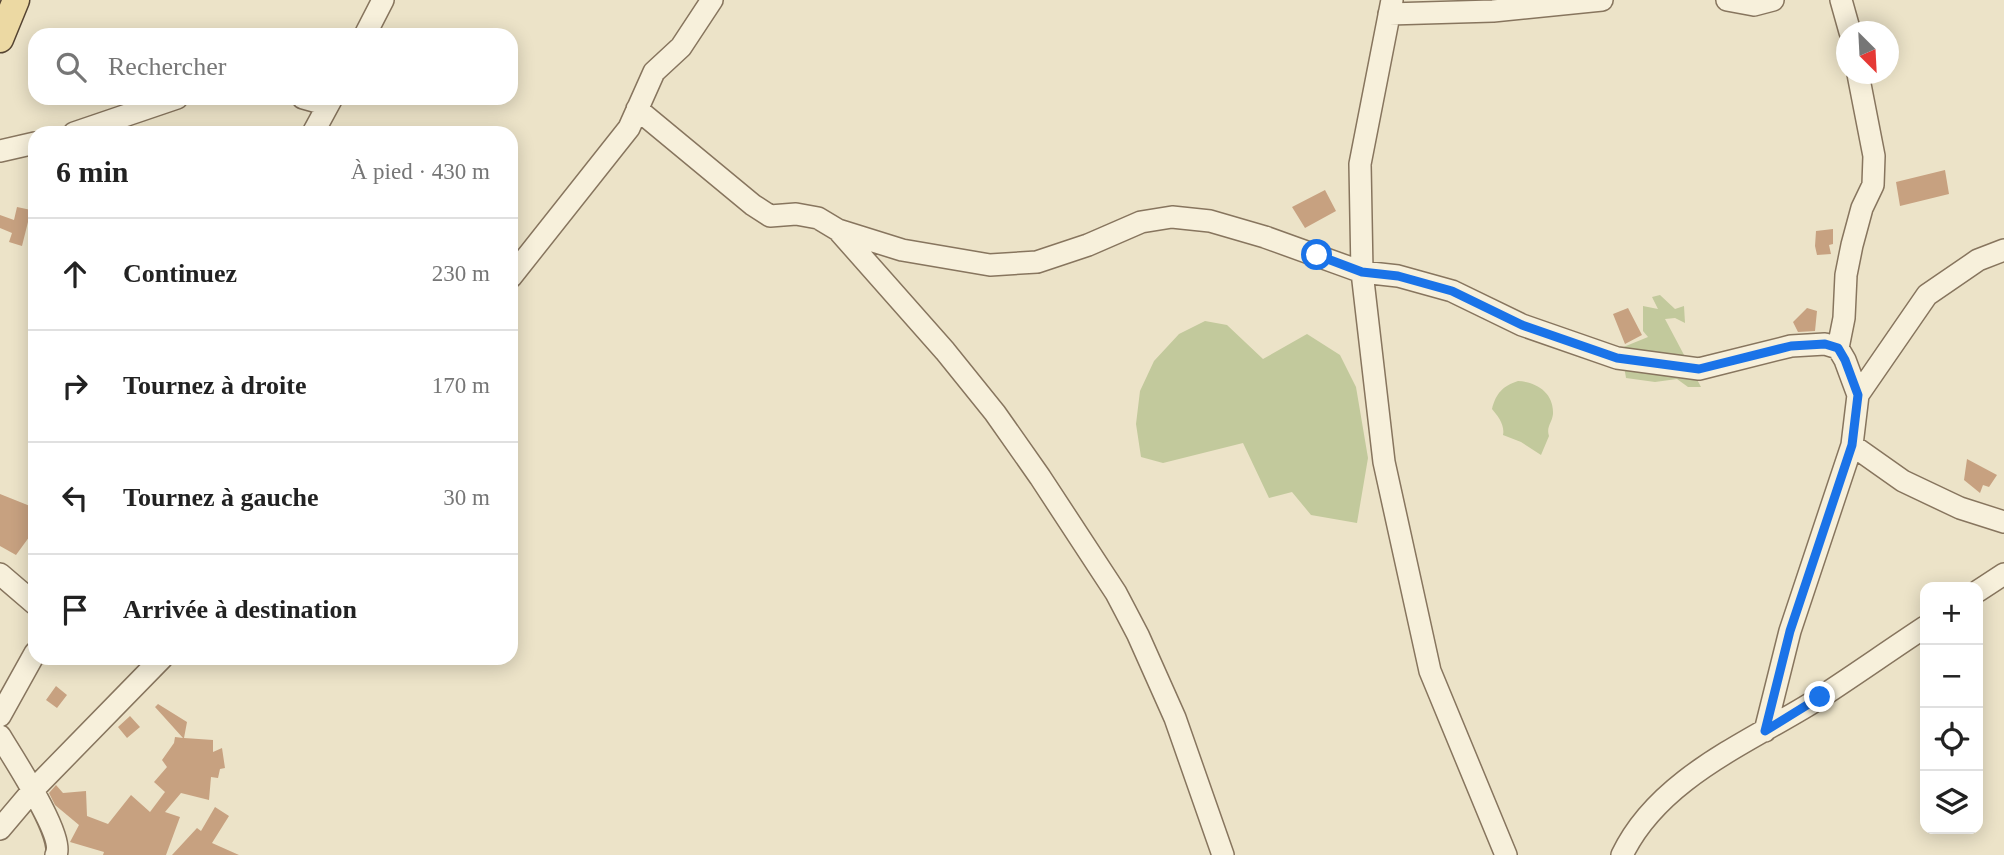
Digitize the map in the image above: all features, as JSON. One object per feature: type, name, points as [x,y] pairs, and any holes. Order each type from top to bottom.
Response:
[{"type":"main road","points":[[0,39],[16,0]]},
{"type":"street","points":[[369,28],[383,0]]},
{"type":"street","points":[[518,268],[629,128],[654,72],[681,47],[712,0]]},
{"type":"street","points":[[1506,855],[1430,671],[1384,462],[1362,272],[1360,164],[1391,7],[1493,11],[1602,0]]},
{"type":"street","points":[[1727,0],[1754,5],[1773,0]]},
{"type":"street","points":[[1841,0],[1847,21]]},
{"type":"street","points":[[1765,731],[1790,631],[1852,445],[1858,395],[1838,348],[1852,245],[1862,208],[1873,185],[1874,156],[1860,84]]},
{"type":"street","points":[[95,126],[156,105]]},
{"type":"street","points":[[317,126],[328,105]]},
{"type":"street","points":[[637,109],[770,216],[805,214],[838,230],[902,250],[990,265],[1037,262],[1088,245],[1140,222],[1172,217],[1221,224],[1362,272],[1398,276],[1452,291],[1522,325],[1617,358],[1699,369],[1791,346],[1825,344],[1838,348]]},
{"type":"street","points":[[0,151],[28,145]]},
{"type":"street","points":[[838,230],[995,413],[1115,593],[1138,635],[1175,718],[1223,855]]},
{"type":"street","points":[[1858,395],[1927,295],[1978,260],[2004,250]]},
{"type":"street","points":[[1852,445],[1903,481],[1960,508],[2004,522]]},
{"type":"street","points":[[0,574],[28,598]]},
{"type":"street","points":[[1983,588],[2004,574]]},
{"type":"street","points":[[1622,855],[1632,835],[1656,807],[1689,776],[1820,697],[1920,630]]},
{"type":"street","points":[[0,716],[28,665]]},
{"type":"street","points":[[0,829],[33,790],[155,665]]},
{"type":"street","points":[[0,736],[33,790],[58,841],[56,855]]},
{"type":"green space","points":[[1660,295],[1675,309],[1684,306],[1685,323],[1675,318],[1665,319],[1701,387],[1688,387],[1677,379],[1655,382],[1626,378],[1621,348],[1648,337],[1643,331],[1643,306],[1658,309],[1652,297]]},
{"type":"green space","points":[[1205,321],[1227,325],[1263,359],[1307,334],[1340,355],[1356,387],[1368,458],[1357,523],[1311,515],[1292,492],[1269,498],[1243,443],[1163,463],[1141,457],[1136,424],[1140,391],[1154,361],[1179,334]]},
{"type":"green space","points":[[1518,381],[1538,386],[1551,400],[1553,414],[1549,436],[1541,455],[1521,442],[1503,435],[1502,424],[1492,409],[1501,391]]},
{"type":"building","points":[[1945,170],[1949,194],[1900,206],[1896,182]]},
{"type":"building","points":[[1325,190],[1336,211],[1305,228],[1292,207]]},
{"type":"building","points":[[17,207],[28,209],[22,246],[9,242],[12,233],[0,228],[0,215],[14,220]]},
{"type":"building","points":[[1833,229],[1833,244],[1829,245],[1831,254],[1817,255],[1816,231]]},
{"type":"building","points":[[1628,308],[1642,335],[1625,344],[1613,314]]},
{"type":"building","points":[[1807,308],[1817,311],[1815,331],[1798,332],[1793,322]]},
{"type":"building","points":[[1967,459],[1997,475],[1989,487],[1983,485],[1980,493],[1964,480]]},
{"type":"building","points":[[0,494],[28,505],[28,539],[16,555],[0,546]]},
{"type":"building","points":[[56,686],[67,695],[57,708],[46,700]]},
{"type":"building","points":[[158,704],[187,722],[184,738],[213,740],[213,752],[222,748],[225,768],[220,769],[218,778],[211,777],[209,800],[181,793],[165,812],[180,817],[166,855],[103,855],[104,852],[70,842],[79,825],[55,805],[49,793],[56,785],[63,793],[86,791],[87,816],[108,824],[131,795],[150,812],[165,792],[154,782],[167,767],[162,760],[175,737],[183,738],[155,707]]},
{"type":"building","points":[[130,716],[140,727],[127,738],[118,727]]},
{"type":"building","points":[[215,807],[229,816],[212,843],[239,855],[172,855],[197,828],[201,831]]},
{"type":"route","points":[[1317,255],[1362,272],[1398,276],[1452,291],[1522,325],[1617,358],[1699,369],[1791,346],[1825,344],[1838,348],[1858,395],[1852,445],[1819,537],[1790,631],[1765,731],[1820,697]]}]
